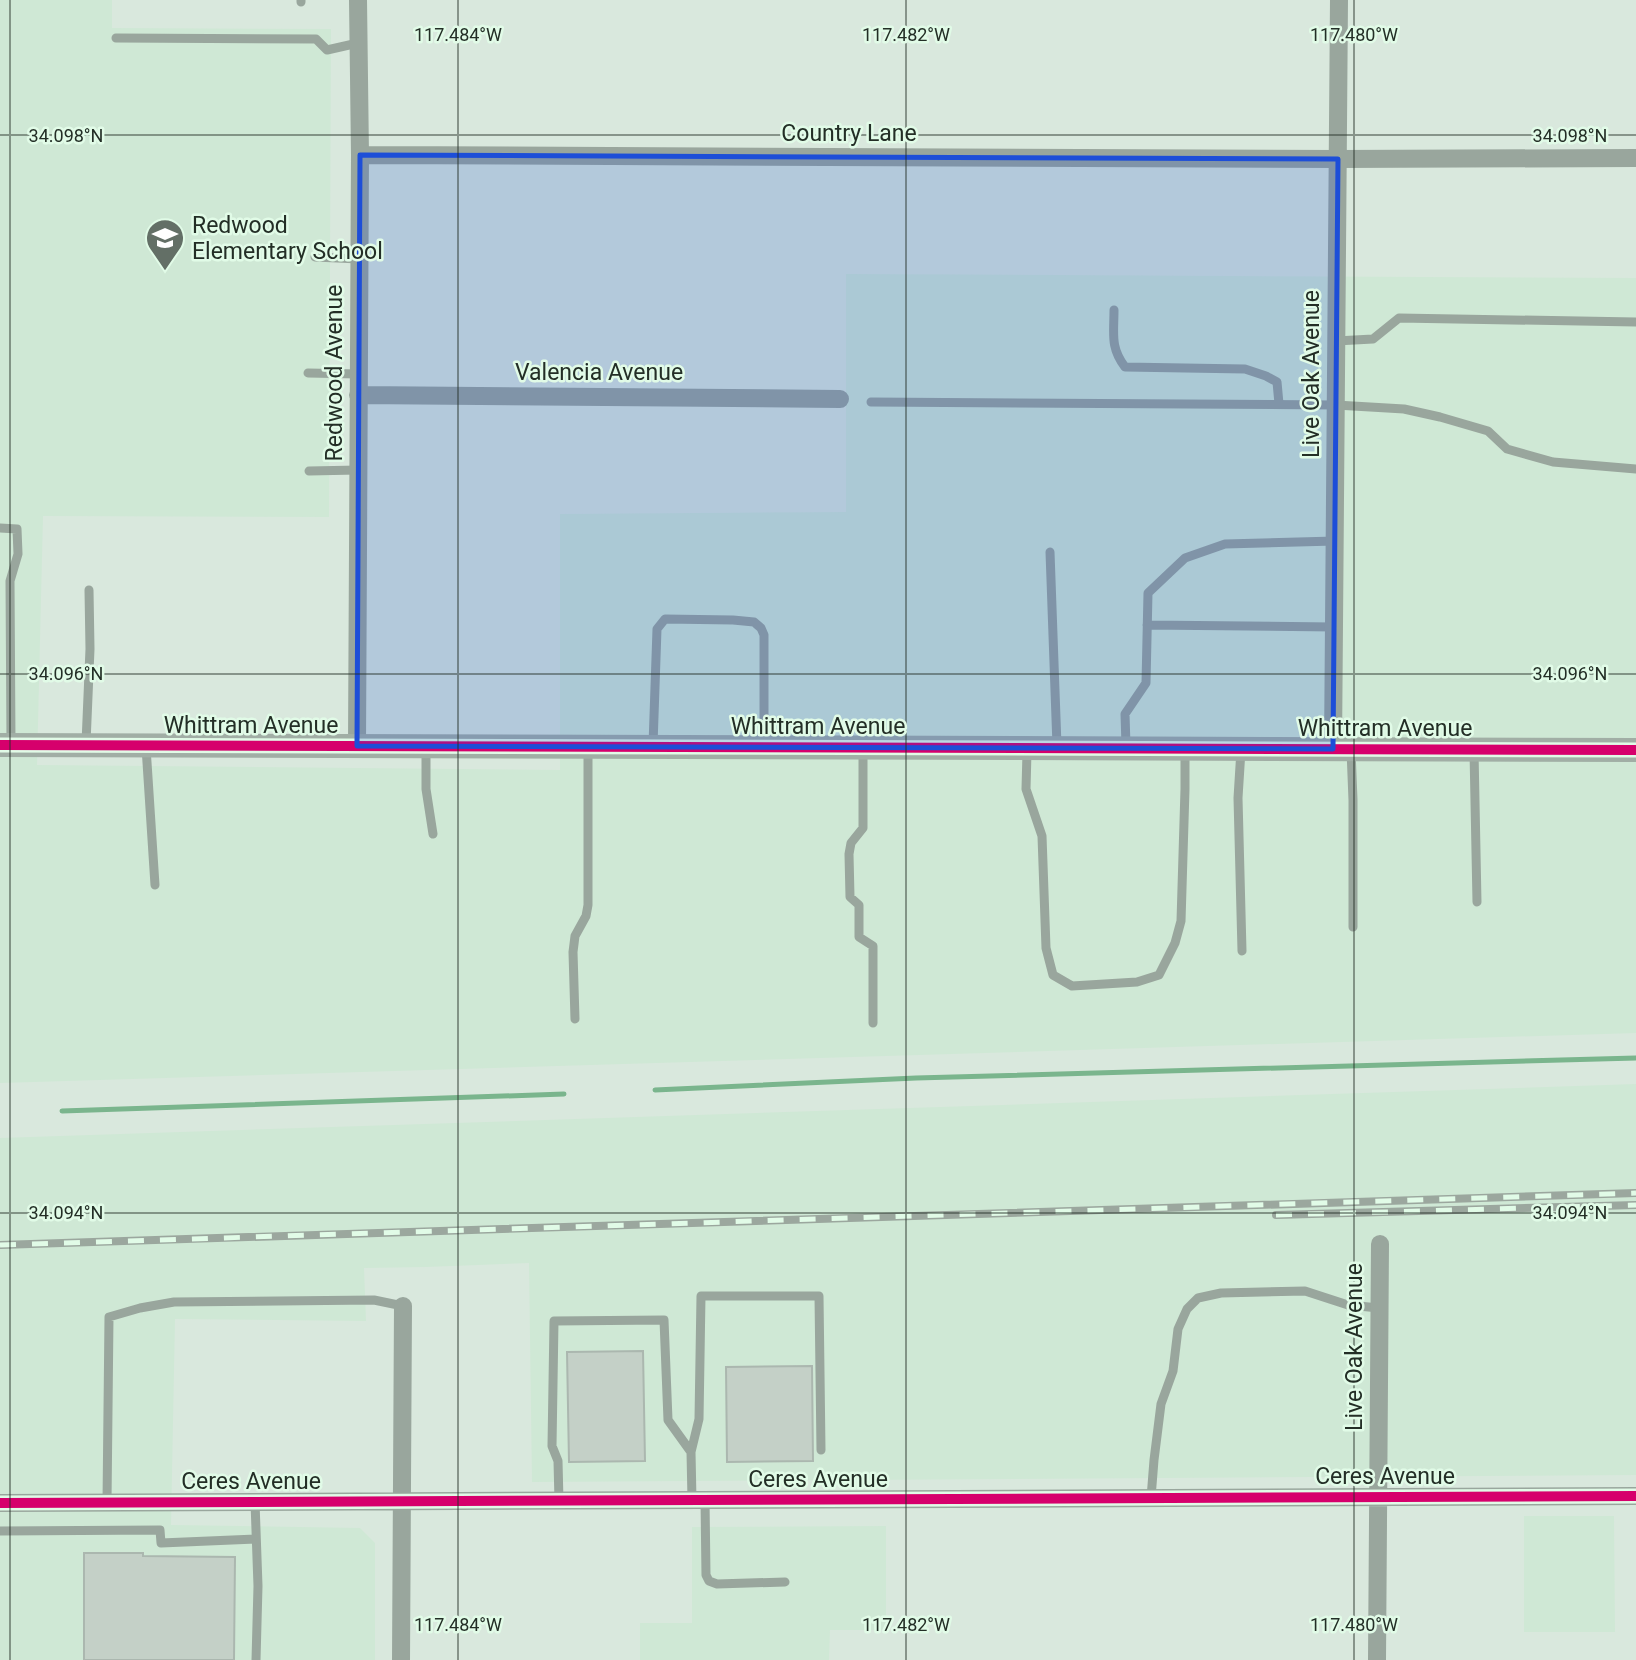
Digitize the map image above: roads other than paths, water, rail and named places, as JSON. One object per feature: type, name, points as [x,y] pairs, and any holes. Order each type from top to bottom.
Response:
[{"type":"street","name":"Redwood Avenue","points":[[357,746],[358,0]]},
{"type":"street","name":"Live Oak Avenue","points":[[1339,0],[1334,627],[1342,749]]},
{"type":"street","name":"Country Lane","points":[[359,155],[1338,159]]},
{"type":"street","points":[[1338,159],[1636,158]]},
{"type":"street","name":"Valencia Avenue","points":[[358,395],[840,399]]},
{"type":"street","name":"Whittram Avenue","points":[[5,745],[1636,750]]},
{"type":"street","name":"Live Oak Avenue","points":[[1377,1660],[1380,1244]]},
{"type":"street","points":[[401,1660],[403,1306]]},
{"type":"street","name":"Ceres Avenue","points":[[0,1503],[1636,1496]]},
{"type":"lane","points":[[116,38],[317,38],[327,50],[358,43]]},
{"type":"lane","points":[[315,257],[359,259]]},
{"type":"lane","points":[[1114,310],[1116,355],[1125,367],[1245,369],[1277,382],[1279,404]]},
{"type":"lane","points":[[1336,341],[1373,338],[1399,318],[1636,322]]},
{"type":"lane","points":[[308,373],[358,373]]},
{"type":"lane","points":[[872,402],[1336,404],[1404,409],[1488,431],[1507,449],[1553,462],[1636,468]]},
{"type":"lane","points":[[309,471],[358,470]]},
{"type":"lane","points":[[0,528],[17,529],[18,554],[10,581],[5,745]]},
{"type":"lane","points":[[1126,748],[1125,714],[1146,683],[1148,593],[1185,558],[1225,544],[1335,541]]},
{"type":"lane","points":[[1051,552],[1057,748]]},
{"type":"lane","points":[[86,745],[90,649],[89,590]]},
{"type":"lane","points":[[653,747],[657,629],[665,619],[754,622],[761,628],[764,635],[764,747]]},
{"type":"lane","points":[[1147,625],[1334,627]]},
{"type":"lane","points":[[146,746],[155,885]]},
{"type":"lane","points":[[426,746],[426,789],[433,834]]},
{"type":"lane","points":[[575,1019],[573,952],[575,936],[582,925],[588,905],[588,747]]},
{"type":"lane","points":[[863,747],[863,828],[851,843],[850,897],[859,905],[859,937],[873,946],[873,1023]]},
{"type":"lane","points":[[1027,748],[1026,789],[1042,836],[1046,948],[1053,975],[1072,986],[1137,982],[1159,975],[1175,943],[1181,921],[1185,748]]},
{"type":"lane","points":[[1241,748],[1238,798],[1242,951]]},
{"type":"lane","points":[[1342,749],[1353,800],[1353,927]]},
{"type":"lane","points":[[1474,749],[1477,902]]},
{"type":"lane","points":[[1151,1498],[1161,1404],[1174,1371],[1178,1329],[1187,1309],[1198,1298],[1221,1293],[1305,1291],[1348,1305],[1379,1308]]},
{"type":"lane","points":[[785,1583],[717,1584],[709,1581],[706,1575],[699,1500],[691,1452],[699,1419],[701,1296],[820,1296],[821,1450]]},
{"type":"lane","points":[[107,1503],[108,1317],[174,1302],[374,1300],[403,1306]]},
{"type":"lane","points":[[559,1501],[558,1461],[552,1446],[554,1321],[664,1320],[668,1420],[691,1452]]},
{"type":"lane","points":[[255,1502],[258,1586],[256,1660]]},
{"type":"lane","points":[[0,1531],[160,1530],[160,1543],[256,1539]]},
{"type":"waterway","points":[[655,1090],[916,1078],[1636,1058]]},
{"type":"waterway","points":[[62,1111],[564,1094]]},
{"type":"railway","points":[[0,1245],[1636,1193]]},
{"type":"railway","points":[[1276,1215],[1636,1205]]},
{"type":"place","name":"Redwood Elementary School","points":[[165,272]]}]
